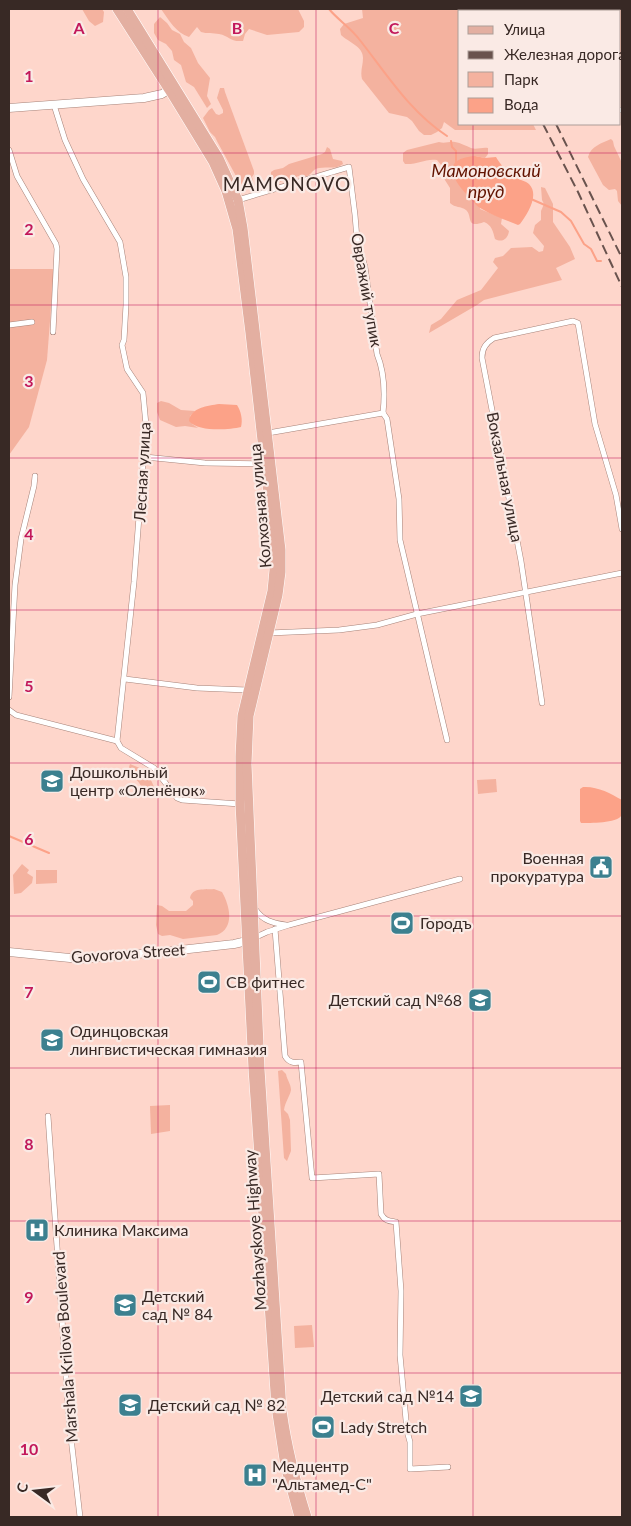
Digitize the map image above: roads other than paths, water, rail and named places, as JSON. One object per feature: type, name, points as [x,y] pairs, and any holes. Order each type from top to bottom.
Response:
[{"type":"main road","points":[[117,9],[172,88]]},
{"type":"main road","points":[[127,9],[172,88]]},
{"type":"main road","points":[[9,108],[144,98],[156,96],[172,88]]},
{"type":"main road","name":"Колхозная улица","points":[[172,88],[219,158],[238,200],[244,228],[279,525],[281,572],[278,595],[252,704],[247,741],[254,908],[252,939]]},
{"type":"main road","name":"Колхозная улица","points":[[172,88],[213,162],[226,191],[234,217],[248,313],[274,550],[273,581],[247,690],[240,740],[240,804],[252,939]]},
{"type":"main road","name":"Govorova Street","points":[[9,952],[80,959],[234,944],[252,939]]},
{"type":"main road","name":"Mozhayskoye Highway","points":[[252,939],[253,1069],[277,1418],[285,1466],[299,1517]]},
{"type":"main road","name":"Mozhayskoye Highway","points":[[252,939],[282,1410],[296,1482],[307,1517]]},
{"type":"street","name":"Лесная улица","points":[[54,105],[65,140],[83,180],[120,242],[126,278],[124,340],[122,345],[127,370],[143,393],[146,425],[144,457],[125,680],[117,741]]},
{"type":"street","points":[[9,150],[17,176],[56,244],[53,332]]},
{"type":"street","name":"Овражий тупик","points":[[238,200],[349,167],[357,240],[365,267],[377,354],[380,360],[384,400],[383,413],[387,418],[400,499],[400,540],[447,740]]},
{"type":"street","name":"Вокзальная улица","points":[[542,703],[526,592],[482,352],[485,346],[494,338],[576,321],[578,323],[595,424],[616,495],[622,529]]},
{"type":"street","points":[[9,325],[32,322]]},
{"type":"street","points":[[268,432],[383,413]]},
{"type":"street","points":[[144,457],[205,463],[264,464]]},
{"type":"street","points":[[9,697],[16,585],[21,539],[35,476]]},
{"type":"street","points":[[269,633],[320,631],[377,625],[417,614],[622,573]]},
{"type":"street","points":[[125,680],[198,688],[247,690]]},
{"type":"street","points":[[9,710],[16,715],[117,741],[121,748],[154,768],[177,798],[182,800],[240,804]]},
{"type":"street","points":[[252,939],[275,929],[460,879]]},
{"type":"street","points":[[254,908],[266,921],[289,925]]},
{"type":"street","points":[[275,929],[285,1056],[288,1061],[301,1062],[312,1178],[379,1174],[382,1214],[384,1219],[396,1222],[401,1290],[400,1355],[407,1431],[410,1442],[410,1469],[448,1467]]},
{"type":"street","name":"Marshala Krilova Boulevard","points":[[48,1116],[70,1420],[80,1517]]},
{"type":"water","name":"Мамоновский пруд","points":[[475,156],[485,158],[496,157],[510,173],[529,184],[532,189],[533,199],[520,224],[518,225],[500,218],[480,208],[459,185],[453,172],[453,166],[464,158]]},
{"type":"water","points":[[219,404],[237,405],[242,421],[241,427],[206,429],[193,425],[189,421],[190,416],[196,410]]},
{"type":"water","points":[[583,787],[598,789],[622,800],[623,810],[621,816],[609,821],[581,823],[580,789]]},
{"type":"waterway","points":[[329,9],[355,35],[421,115],[447,136]]},
{"type":"waterway","points":[[451,141],[452,147],[456,151],[456,164]]},
{"type":"waterway","points":[[531,199],[561,212],[571,221],[584,244],[591,249],[597,261],[601,261]]},
{"type":"waterway","points":[[9,836],[49,853]]},
{"type":"railway","points":[[544,125],[578,192],[622,287]]},
{"type":"railway","points":[[556,125],[622,258]]},
{"type":"place","name":"Дошкольный центр «Оленёнок»","points":[[52,781]]},
{"type":"place","name":"Военная прокуратура","points":[[601,867]]},
{"type":"place","name":"Городъ","points":[[402,923]]},
{"type":"place","name":"СВ фитнес","points":[[209,982]]},
{"type":"place","name":"Детский сад №68","points":[[480,1000]]},
{"type":"place","name":"Одинцовская лингвистическая гимназия","points":[[52,1040]]},
{"type":"place","name":"Клиника Максима","points":[[37,1230]]},
{"type":"place","name":"Детский сад № 84","points":[[125,1305]]},
{"type":"place","name":"Детский сад №14","points":[[471,1396]]},
{"type":"place","name":"Детский сад № 82","points":[[130,1405]]},
{"type":"place","name":"Lady Stretch","points":[[323,1427]]},
{"type":"place","name":"Медцентр \"Альтамед-С\"","points":[[255,1475]]},
{"type":"district","name":"MAMONOVO","points":[[287,184]]}]
